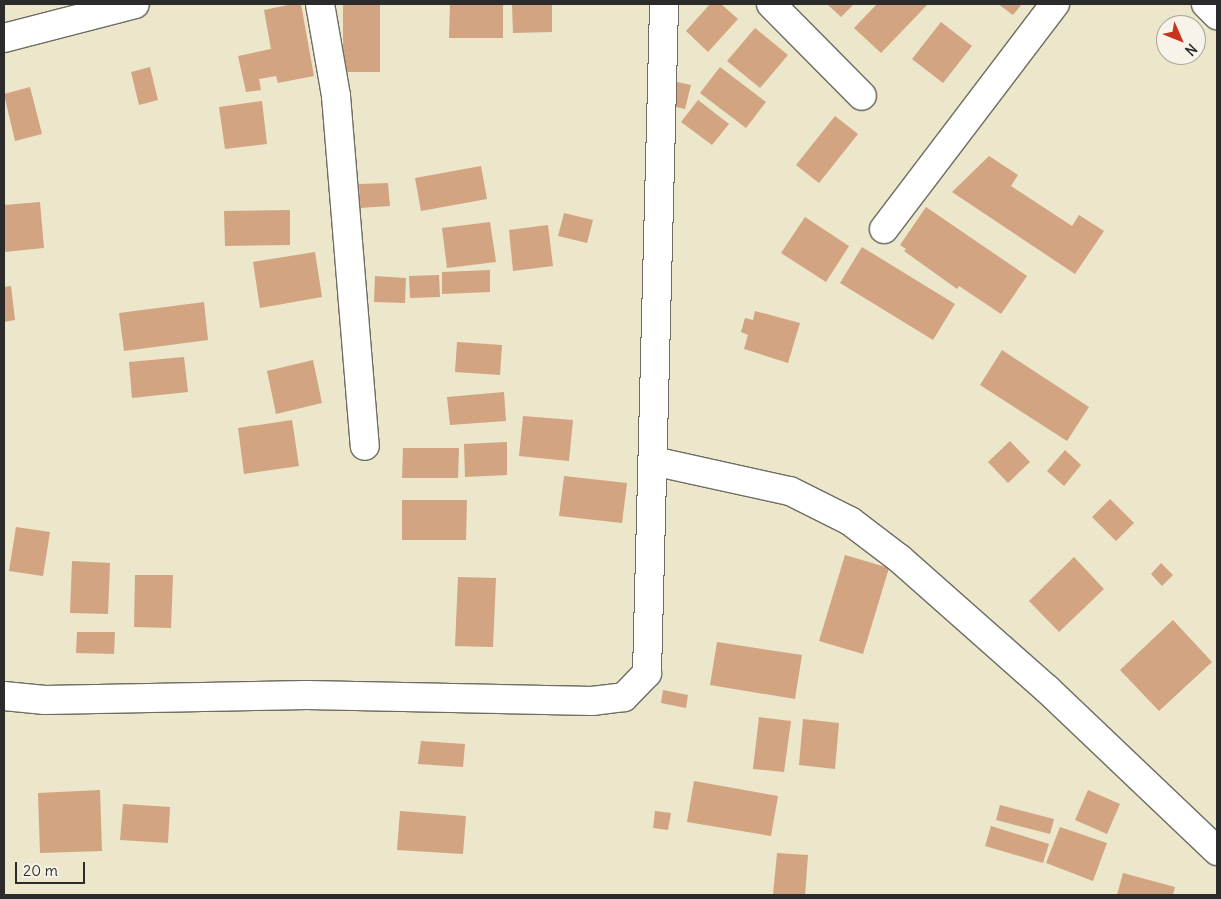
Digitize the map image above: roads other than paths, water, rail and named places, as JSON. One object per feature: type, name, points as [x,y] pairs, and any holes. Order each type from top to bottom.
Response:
[{"type":"street","points":[[4,38],[136,4]]},
{"type":"street","points":[[320,4],[336,96],[365,446]]},
{"type":"street","points":[[4,696],[44,700],[307,695],[592,701],[624,697],[647,673],[664,4]]},
{"type":"street","points":[[771,4],[862,96]]},
{"type":"street","points":[[884,229],[1055,4]]},
{"type":"street","points":[[1206,4],[1217,15]]},
{"type":"street","points":[[653,461],[790,491],[850,521],[900,559],[1047,689],[1217,851]]}]
